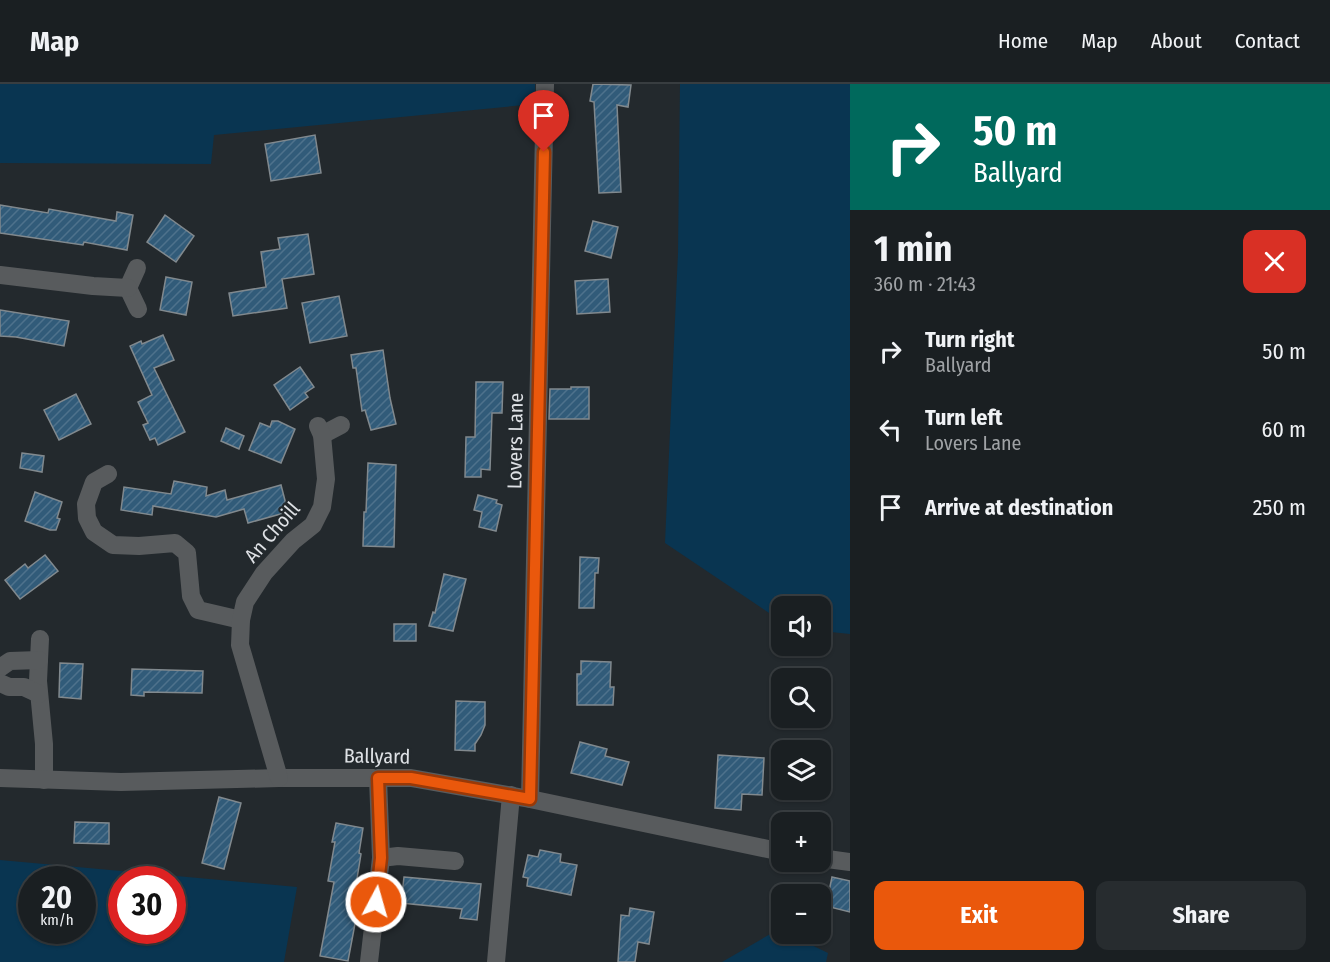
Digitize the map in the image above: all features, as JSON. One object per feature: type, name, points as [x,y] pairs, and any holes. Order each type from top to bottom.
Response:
[{"type":"street","name":"Lovers Lane","points":[[530,799],[545,84]]},
{"type":"street","points":[[137,268],[128,288],[138,309]]},
{"type":"street","points":[[0,275],[128,288]]},
{"type":"street","name":"An Choill","points":[[279,778],[240,645],[241,620],[245,602],[264,573],[293,541],[313,525],[322,507],[326,479],[320,431],[341,426]]},
{"type":"street","points":[[108,474],[94,482],[86,504],[87,519],[94,532],[113,545],[139,546],[175,543],[187,553],[191,596],[198,610],[241,620]]},
{"type":"street","points":[[40,639],[39,694],[44,744],[44,780]]},
{"type":"street","points":[[0,668],[10,661],[39,660]]},
{"type":"street","points":[[0,683],[9,687],[24,687],[39,694]]},
{"type":"street","name":"Ballyard","points":[[0,778],[121,782],[279,778],[411,778],[511,795],[771,850]]},
{"type":"street","points":[[369,962],[381,858],[378,778]]},
{"type":"street","points":[[496,962],[511,795]]},
{"type":"street","points":[[381,858],[398,856],[455,861]]},
{"type":"street","points":[[831,859],[850,862]]},
{"type":"shaded area","points":[[0,84],[535,84],[535,104],[214,135],[211,164],[0,163]]},
{"type":"shaded area","points":[[680,84],[850,84],[850,634],[831,632],[831,596],[771,596],[771,614],[665,543],[678,253]]},
{"type":"shaded area","points":[[0,860],[66,866],[18,866],[18,944],[96,944],[96,869],[108,870],[108,944],[186,944],[186,877],[297,887],[284,962],[0,962]]},
{"type":"shaded area","points":[[771,934],[771,944],[810,944],[828,953],[826,962],[722,962]]},
{"type":"building","points":[[593,84],[631,85],[628,107],[617,105],[621,192],[599,193],[594,102],[590,101]]},
{"type":"building","points":[[315,135],[321,173],[271,181],[265,144]]},
{"type":"building","points":[[0,205],[48,213],[49,209],[116,221],[117,212],[133,215],[127,250],[84,242],[83,245],[0,233]]},
{"type":"building","points":[[165,215],[194,236],[176,262],[147,242]]},
{"type":"building","points":[[593,221],[618,227],[611,258],[585,251]]},
{"type":"building","points":[[308,234],[314,274],[282,279],[287,308],[233,316],[229,293],[266,287],[261,252],[280,249],[278,238]]},
{"type":"building","points":[[166,277],[192,282],[186,315],[160,310]]},
{"type":"building","points":[[608,279],[610,312],[577,314],[575,281]]},
{"type":"building","points":[[339,296],[347,336],[310,343],[302,303]]},
{"type":"building","points":[[0,310],[69,321],[64,346],[0,336]]},
{"type":"building","points":[[163,335],[174,360],[154,368],[185,432],[158,445],[155,438],[150,440],[143,425],[148,423],[138,402],[152,395],[130,346],[141,341],[142,344]]},
{"type":"building","points":[[383,350],[396,424],[371,430],[365,410],[362,411],[356,368],[353,368],[351,355]]},
{"type":"building","points":[[300,367],[314,387],[305,393],[308,397],[290,410],[274,385]]},
{"type":"building","points":[[476,382],[503,382],[502,413],[492,413],[490,470],[481,469],[481,477],[465,477],[466,437],[475,437]]},
{"type":"building","points":[[571,387],[589,387],[589,419],[549,419],[550,389],[571,389]]},
{"type":"building","points":[[76,394],[91,424],[59,440],[44,410]]},
{"type":"building","points":[[272,421],[278,421],[295,429],[281,463],[249,450],[260,423],[270,427]]},
{"type":"building","points":[[226,428],[244,436],[239,449],[221,441]]},
{"type":"building","points":[[22,453],[44,456],[42,472],[20,468]]},
{"type":"building","points":[[368,463],[396,465],[394,547],[363,546]]},
{"type":"building","points":[[174,481],[207,487],[206,496],[225,490],[227,500],[281,485],[288,512],[248,523],[244,509],[216,517],[153,506],[152,515],[121,510],[124,487],[171,494]]},
{"type":"building","points":[[35,492],[62,502],[56,530],[25,521]]},
{"type":"building","points":[[478,495],[497,500],[496,503],[502,505],[496,531],[479,527],[482,512],[474,510]]},
{"type":"building","points":[[45,555],[58,571],[20,599],[5,580],[25,564],[28,568]]},
{"type":"building","points":[[580,557],[599,558],[598,573],[595,573],[594,608],[579,608]]},
{"type":"building","points":[[444,574],[466,579],[453,631],[429,626],[433,612],[435,613]]},
{"type":"building","points":[[394,624],[416,624],[416,641],[394,641]]},
{"type":"building","points":[[581,661],[611,662],[610,687],[614,687],[613,705],[577,705],[577,674],[581,674]]},
{"type":"building","points":[[60,663],[83,664],[81,699],[59,697]]},
{"type":"building","points":[[132,669],[203,671],[202,693],[144,692],[144,696],[131,695]]},
{"type":"building","points":[[456,701],[485,702],[485,725],[475,744],[475,751],[455,750]]},
{"type":"building","points":[[580,742],[607,749],[605,756],[629,762],[622,785],[571,773]]},
{"type":"building","points":[[718,755],[764,758],[762,795],[742,794],[741,810],[715,808]]},
{"type":"building","points":[[219,797],[241,803],[224,869],[202,863]]},
{"type":"building","points":[[75,822],[109,823],[109,844],[74,843]]},
{"type":"building","points":[[336,823],[363,828],[355,891],[361,892],[348,961],[320,956],[334,882],[328,881]]},
{"type":"building","points":[[540,850],[561,854],[560,862],[577,865],[571,895],[527,886],[528,878],[523,877],[528,855],[538,857]]},
{"type":"building","points":[[404,877],[481,884],[477,920],[460,918],[462,909],[401,903]]},
{"type":"building","points":[[832,877],[850,881],[850,912],[831,907]]},
{"type":"building","points":[[630,908],[654,912],[649,944],[638,942],[635,962],[618,962],[621,915],[629,916]]},
{"type":"route","points":[[376,902],[381,858],[378,828],[378,778],[411,778],[530,799],[544,152]]}]
